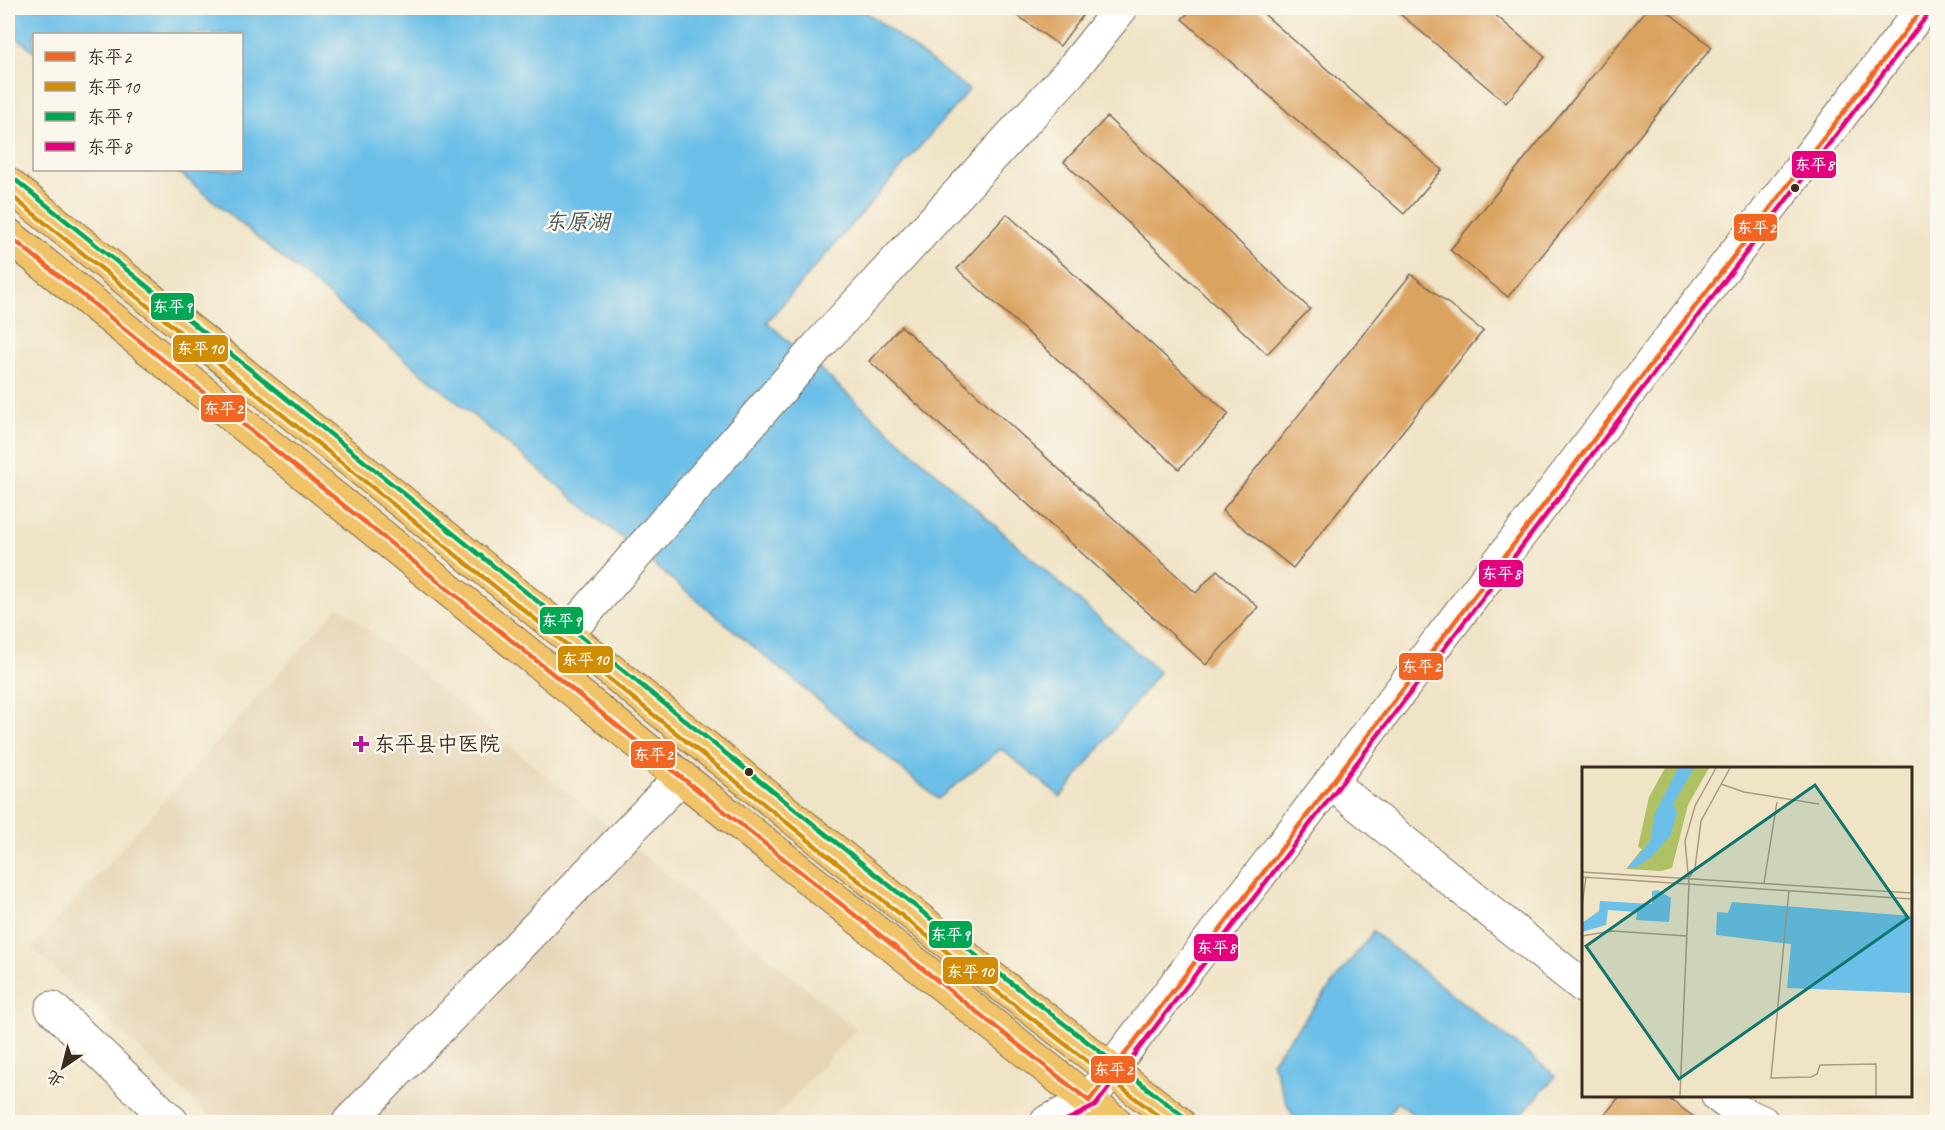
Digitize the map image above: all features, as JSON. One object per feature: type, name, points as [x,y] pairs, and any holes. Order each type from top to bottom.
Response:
[{"type":"main road","points":[[8,184],[978,967],[1178,1122]]},
{"type":"main road","points":[[8,235],[681,777],[1085,1112],[1115,1122]]},
{"type":"street","points":[[567,634],[819,345],[1070,72],[1121,8]]},
{"type":"street","points":[[1047,1122],[1085,1112],[1111,1069],[1923,8]]},
{"type":"street","points":[[349,1122],[681,777]]},
{"type":"street","points":[[1331,783],[1582,985]]},
{"type":"street","points":[[52,1008],[172,1122]]},
{"type":"street","points":[[1720,1097],[1739,1112],[1762,1122]]},
{"type":"shaded area","name":"东平县中医院","points":[[339,606],[856,1029],[771,1122],[216,1122],[32,948]]},
{"type":"water","name":"东原湖","points":[[8,8],[861,8],[969,90],[767,322],[1159,672],[1061,797],[1001,749],[938,799],[177,171],[243,171],[243,33],[33,33],[33,51],[8,30]]},
{"type":"water","points":[[1373,932],[1556,1076],[1519,1117],[1524,1122],[1423,1122],[1397,1102],[1384,1122],[1296,1122],[1285,1099],[1272,1061]]},
{"type":"building","points":[[1007,8],[1088,8],[1060,46]]},
{"type":"building","points":[[1193,8],[1257,8],[1442,170],[1404,214],[1182,19]]},
{"type":"building","points":[[1393,8],[1487,8],[1545,57],[1506,103]]},
{"type":"building","points":[[1648,8],[1663,8],[1712,47],[1508,297],[1450,250]]},
{"type":"building","points":[[1107,117],[1310,309],[1267,354],[1064,162]]},
{"type":"building","points":[[1007,214],[1229,414],[1179,469],[957,269]]},
{"type":"building","points":[[1411,274],[1483,331],[1293,568],[1222,511]]},
{"type":"building","points":[[901,326],[1196,593],[1217,570],[1258,607],[1206,665],[869,361]]},
{"type":"building","points":[[1619,1097],[1666,1097],[1697,1119],[1694,1122],[1599,1122]]},
{"type":"transit line","name":"东平2","points":[[8,235],[681,777],[1089,1101],[1923,8]]},
{"type":"transit line","name":"东平8","points":[[1063,1122],[1095,1106],[1929,13]]},
{"type":"transit line","name":"东平9","points":[[13,178],[983,961],[1183,1116]]},
{"type":"transit line","name":"东平10","points":[[8,193],[973,973],[1166,1122]]},
{"type":"place","name":"东平县中医院","points":[[361,744]]}]
